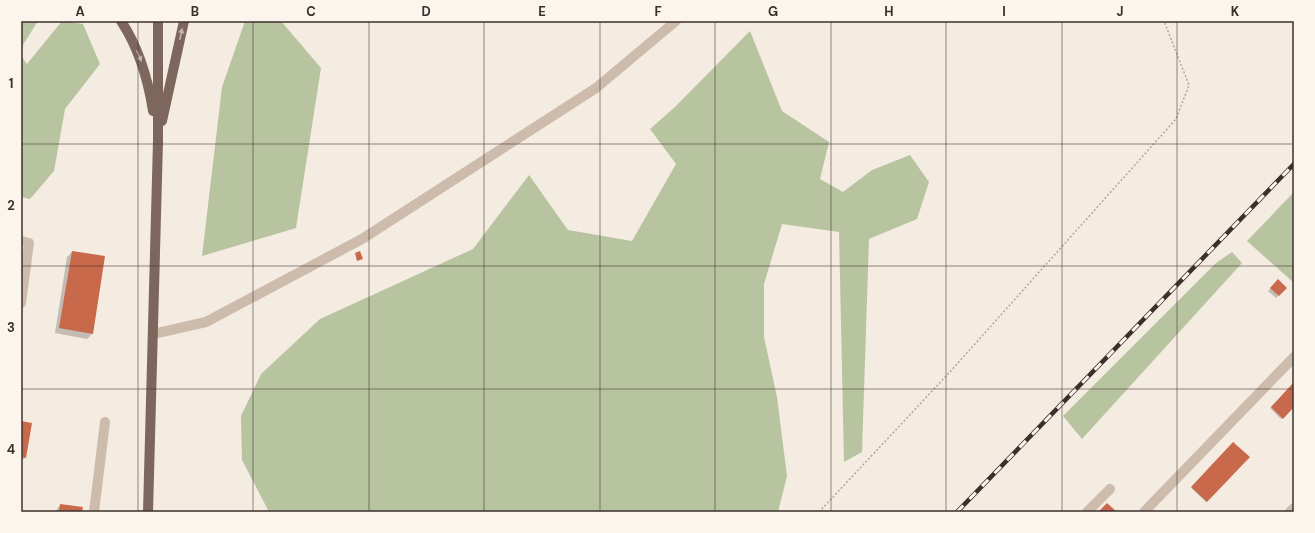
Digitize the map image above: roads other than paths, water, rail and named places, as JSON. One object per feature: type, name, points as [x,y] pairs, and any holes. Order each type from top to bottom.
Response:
[{"type":"main road","points":[[121,21],[141,60],[149,89],[158,141]]},
{"type":"main road","points":[[148,512],[158,141],[158,21]]},
{"type":"main road","points":[[158,141],[184,21]]},
{"type":"street","points":[[153,334],[206,322],[362,239],[596,88],[676,21]]},
{"type":"street","points":[[21,241],[29,243],[21,303]]},
{"type":"street","points":[[1144,512],[1294,357]]},
{"type":"street","points":[[94,512],[105,422]]},
{"type":"street","points":[[1087,512],[1110,489]]},
{"type":"street","points":[[1290,512],[1294,508]]},
{"type":"railway","points":[[957,512],[1294,164]]}]
